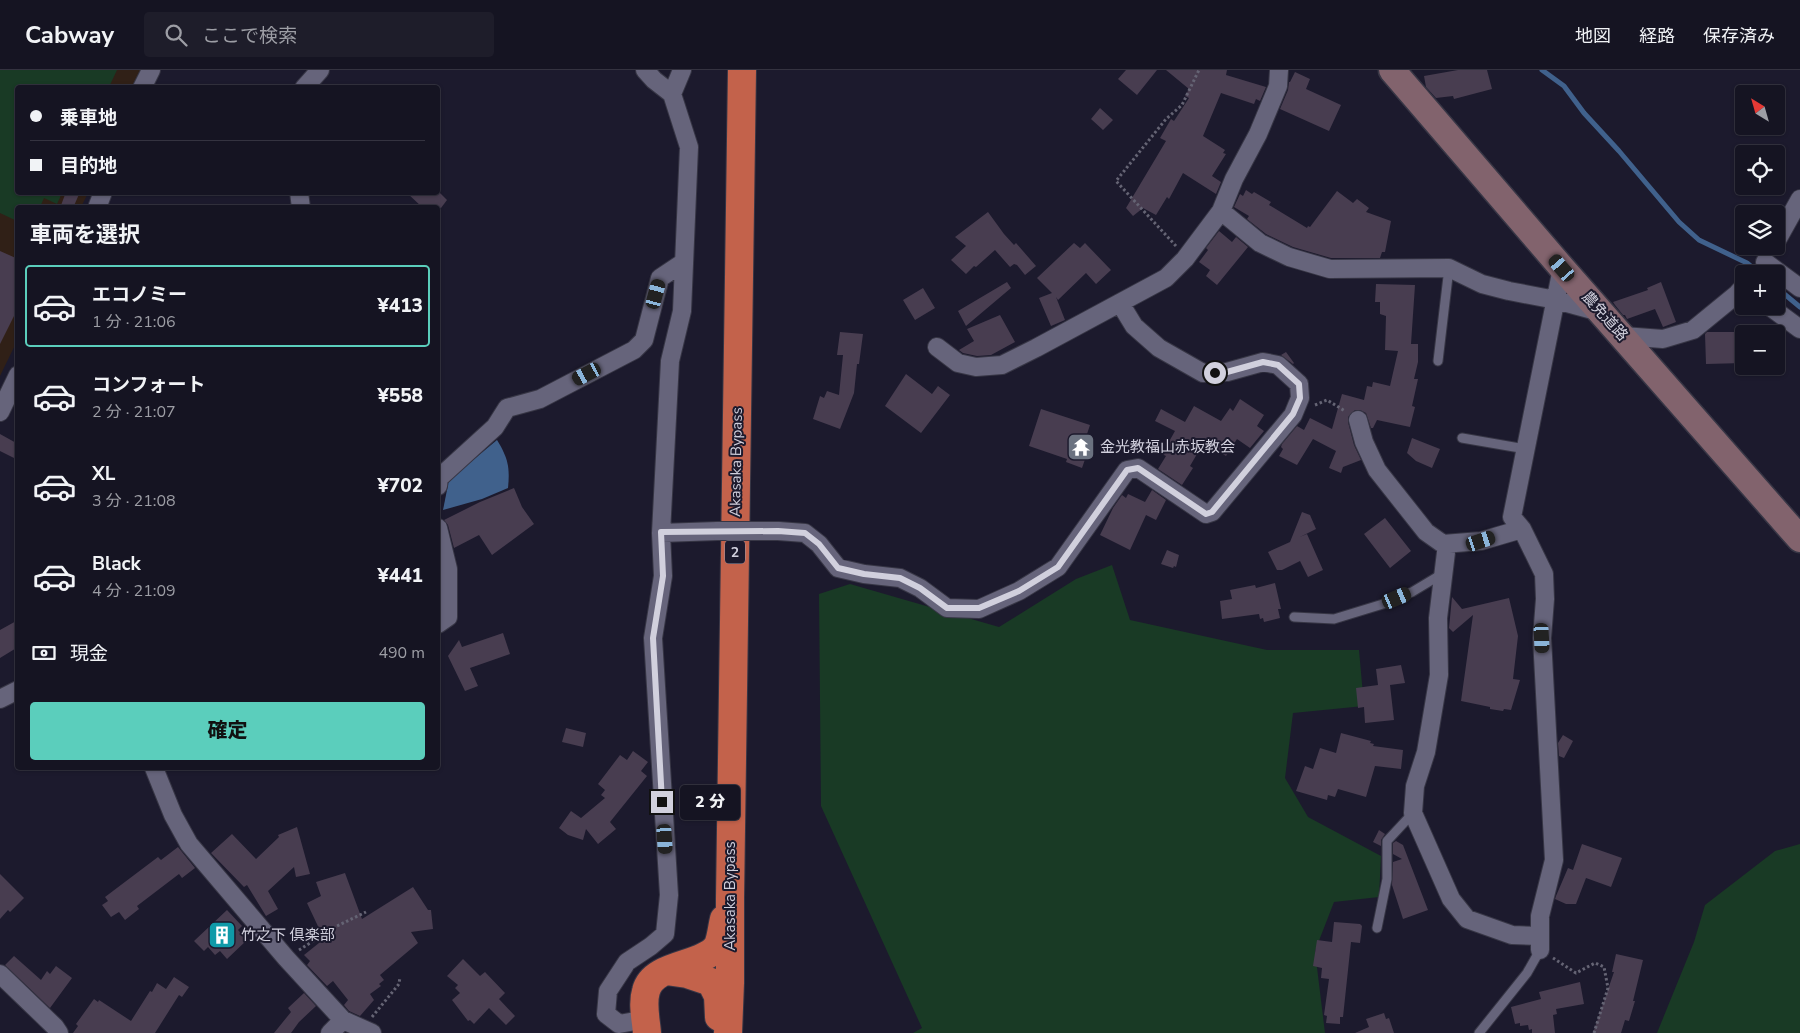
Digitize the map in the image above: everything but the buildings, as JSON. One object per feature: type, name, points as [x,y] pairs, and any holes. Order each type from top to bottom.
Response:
[{"type":"highway","name":"Akasaka Bypass","points":[[728,1033],[742,70]]},
{"type":"highway","name":"Akasaka Bypass","points":[[736,1033],[751,70]]},
{"type":"highway","points":[[647,1026],[644,1005],[646,989],[654,978],[685,962],[705,958],[717,946],[730,898]]},
{"type":"highway","points":[[737,969],[743,1033]]},
{"type":"highway","points":[[666,971],[686,974],[711,982],[718,996],[718,1033]]},
{"type":"street","points":[[144,85],[151,70]]},
{"type":"street","points":[[307,85],[320,70]]},
{"type":"street","points":[[645,70],[672,94],[689,147],[682,311],[670,361],[661,532],[663,576],[653,638],[669,895],[665,934],[627,962],[608,991],[606,1014],[619,1024],[647,1026]]},
{"type":"street","points":[[672,94],[682,70]]},
{"type":"street","points":[[938,347],[958,363],[976,367],[1002,365],[1166,278],[1186,258],[1222,211],[1234,179],[1258,134],[1278,86],[1279,70]]},
{"type":"street","name":"農免道路","points":[[1392,70],[1562,268],[1624,336],[1800,539]]},
{"type":"street","points":[[1785,226],[1800,199]]},
{"type":"street","points":[[1222,211],[1260,243],[1289,257],[1330,269],[1450,268],[1482,284],[1509,292],[1556,300],[1602,313]]},
{"type":"street","points":[[440,477],[495,427],[507,408],[540,399],[634,350],[644,340],[660,278],[684,262]]},
{"type":"street","points":[[1447,544],[1438,618],[1439,675],[1426,752],[1415,786],[1412,813],[1451,899],[1467,919],[1540,943],[1540,916],[1554,860],[1542,638],[1546,599],[1544,574],[1522,529],[1512,517],[1562,268]]},
{"type":"street","points":[[1785,280],[1800,288]]},
{"type":"street","points":[[1624,336],[1663,339],[1693,330],[1735,296]]},
{"type":"street","points":[[661,532],[778,531],[805,533],[819,544],[838,568],[864,574],[900,578],[920,588],[947,608],[979,608],[1019,591],[1058,567],[1127,470],[1138,468],[1206,514],[1212,512],[1293,414],[1300,398],[1299,384],[1278,365],[1263,362],[1227,372],[1203,373],[1159,348],[1134,326],[1120,303]]},
{"type":"street","points":[[1781,315],[1800,329]]},
{"type":"street","points":[[0,412],[15,382]]},
{"type":"street","points":[[1358,420],[1364,442],[1377,470],[1426,532],[1442,544],[1481,541],[1522,529]]},
{"type":"street","points":[[440,536],[448,569],[448,618],[440,623]]},
{"type":"street","points":[[0,699],[15,692]]},
{"type":"street","points":[[155,770],[173,815],[189,844],[286,958],[343,1020],[367,1031]]},
{"type":"street","points":[[0,974],[59,1033]]},
{"type":"street","points":[[330,1033],[343,1020]]},
{"type":"lane","points":[[1438,362],[1450,268]]},
{"type":"lane","points":[[1462,438],[1526,449]]},
{"type":"lane","points":[[1294,617],[1334,619],[1383,604],[1412,592],[1442,574]]},
{"type":"lane","points":[[1377,928],[1387,880],[1387,841],[1412,813]]},
{"type":"lane","points":[[1479,1033],[1527,973],[1540,943]]},
{"type":"path","points":[[1186,258],[1116,181],[1166,119],[1182,105],[1199,70]]},
{"type":"path","points":[[1293,414],[1327,400],[1358,420]]},
{"type":"path","points":[[286,958],[338,926],[366,912]]},
{"type":"path","points":[[1540,943],[1576,973],[1595,963],[1604,967],[1608,988],[1594,1033]]},
{"type":"path","points":[[367,1031],[399,984],[400,977]]},
{"type":"shaded area","points":[[0,70],[141,70],[134,85],[15,85],[15,195],[87,195],[82,205],[15,205],[15,345],[0,376]]},
{"type":"green space","points":[[0,70],[117,70],[110,85],[15,85],[15,195],[61,195],[57,204],[44,198],[41,205],[15,205],[15,220],[0,213]]},
{"type":"green space","points":[[1112,565],[1130,620],[1267,650],[1359,650],[1364,706],[1293,713],[1285,778],[1308,817],[1381,856],[1379,897],[1334,902],[1315,951],[1325,1033],[913,1033],[922,1028],[821,806],[819,594],[850,584],[999,627],[1076,579]]},
{"type":"green space","points":[[1800,844],[1800,1033],[1657,1033],[1694,942],[1705,905],[1775,851]]},
{"type":"water","points":[[497,440],[504,452],[507,463],[509,474],[508,488],[482,499],[443,510],[449,480]]},
{"type":"waterway","points":[[1542,70],[1564,86],[1584,113],[1679,222],[1699,240],[1749,265]]},
{"type":"waterway","points":[[1785,294],[1800,307]]},
{"type":"place","name":"金光教福山赤坂教会","points":[[1081,447]]},
{"type":"place","name":"竹之下 倶楽部","points":[[222,935]]},
{"type":"route","points":[[662,802],[653,638],[663,576],[661,532],[778,531],[805,533],[819,544],[838,568],[864,574],[900,578],[920,588],[947,608],[979,608],[1019,591],[1058,567],[1127,470],[1138,468],[1206,514],[1212,512],[1293,414],[1300,398],[1299,384],[1278,365],[1263,362],[1227,372],[1215,373]]}]
